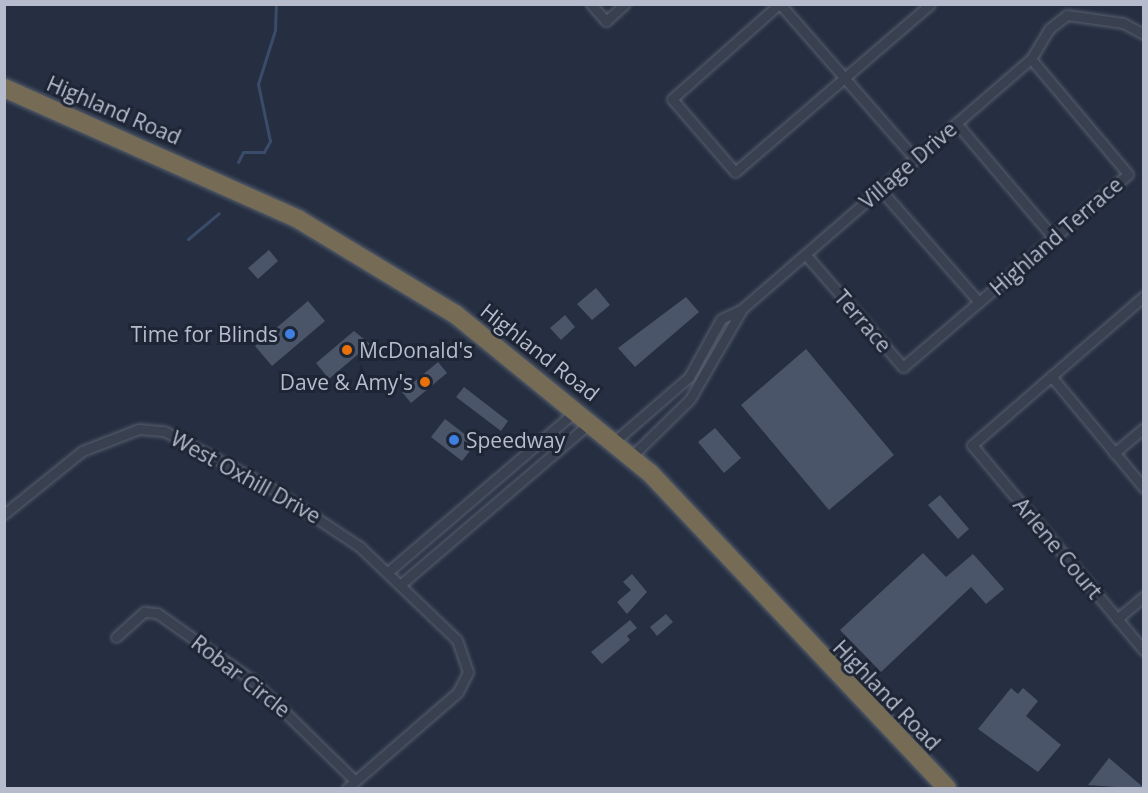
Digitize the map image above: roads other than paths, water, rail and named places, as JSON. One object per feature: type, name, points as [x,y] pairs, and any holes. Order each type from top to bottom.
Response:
[{"type":"highway","name":"Highland Road","points":[[4,88],[330,236],[451,311],[592,421],[632,456],[947,789]]},
{"type":"street","points":[[591,4],[606,21],[625,4]]},
{"type":"street","points":[[915,159],[844,79],[779,4],[672,99],[735,172],[844,79],[930,4]]},
{"type":"street","points":[[1064,4],[1066,15],[1123,23],[1143,34]]},
{"type":"street","name":"Village Drive","points":[[615,441],[689,377],[721,319],[742,309],[1031,59],[1049,29],[1066,15]]},
{"type":"street","name":"Highland Terrace","points":[[979,302],[1128,174],[1031,59]]},
{"type":"street","points":[[956,123],[1054,238]]},
{"type":"street","points":[[880,189],[979,302]]},
{"type":"street","name":"Terrace","points":[[805,254],[903,367],[979,302]]},
{"type":"street","points":[[1143,296],[1051,376],[1143,488]]},
{"type":"street","name":"Village Drive","points":[[632,456],[690,399],[742,309]]},
{"type":"street","name":"Arlene Court","points":[[1051,376],[972,445],[1143,651]]},
{"type":"street","points":[[388,572],[511,469],[577,409]]},
{"type":"street","points":[[400,585],[592,421]]},
{"type":"street","points":[[1114,453],[1143,428]]},
{"type":"street","name":"West Oxhill Drive","points":[[4,514],[82,451],[139,429],[164,431],[325,521],[388,572],[457,640],[468,672],[458,692],[347,789]]},
{"type":"street","points":[[511,469],[522,481]]},
{"type":"street","points":[[476,496],[488,510]]},
{"type":"street","points":[[1117,619],[1143,596]]},
{"type":"street","name":"Robar Circle","points":[[116,637],[144,612],[157,613],[252,680],[356,782]]},
{"type":"waterway","points":[[238,162],[243,152],[264,152],[270,141],[258,84],[275,30],[276,4]]},
{"type":"waterway","points":[[188,239],[219,213]]},
{"type":"place","name":"Time for Blinds","points":[[290,334]]},
{"type":"place","name":"McDonald's","points":[[347,350]]},
{"type":"place","name":"Dave & Amy's","points":[[425,382]]},
{"type":"place","name":"Speedway","points":[[454,440]]}]
